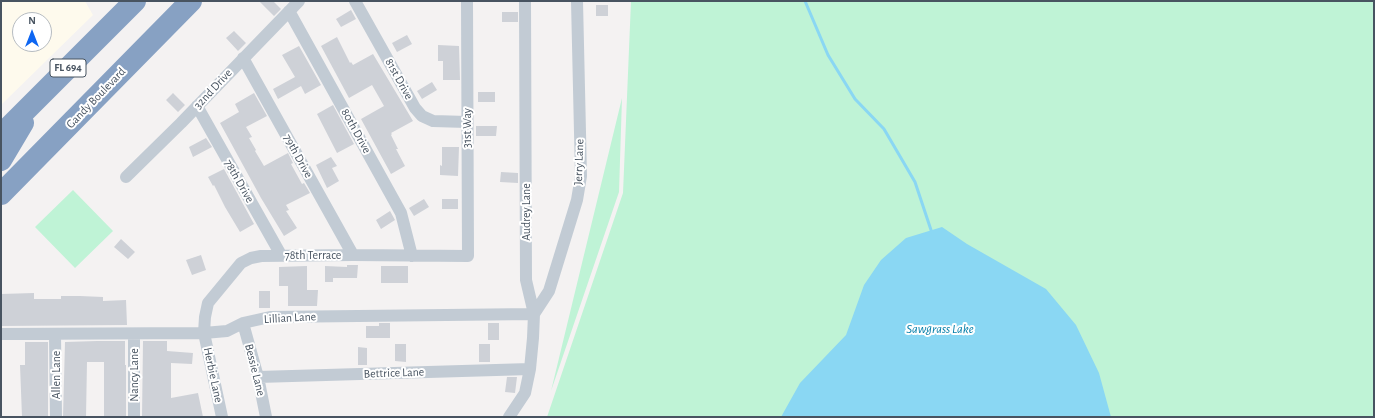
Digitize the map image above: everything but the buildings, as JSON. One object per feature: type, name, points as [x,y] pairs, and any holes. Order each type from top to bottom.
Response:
[{"type":"highway","name":"FL 694","points":[[1,135],[135,1]]},
{"type":"highway","name":"Gandy Boulevard","points":[[1,194],[191,1]]},
{"type":"highway","points":[[1,160],[38,98]]},
{"type":"street","name":"32nd Drive","points":[[126,177],[299,1]]},
{"type":"street","name":"81st Drive","points":[[355,1],[415,108],[422,116],[433,121],[467,122]]},
{"type":"street","name":"31st Way","points":[[467,1],[468,256]]},
{"type":"street","name":"Audrey Lane","points":[[509,417],[524,393],[530,369],[534,314],[526,280],[525,1]]},
{"type":"street","name":"Jerry Lane","points":[[534,314],[549,291],[577,200],[581,176],[578,1]]},
{"type":"street","name":"80th Drive","points":[[289,11],[401,213],[412,256]]},
{"type":"street","name":"79th Drive","points":[[243,58],[353,255]]},
{"type":"street","name":"78th Drive","points":[[196,106],[281,255]]},
{"type":"street","name":"78th Terrace","points":[[204,333],[205,316],[208,303],[241,263],[251,258],[281,255],[468,256]]},
{"type":"street","name":"Lillian Lane","points":[[1,334],[204,333],[227,331],[243,323],[270,317],[534,314]]},
{"type":"street","name":"Bessie Lane","points":[[243,323],[258,377],[266,417]]},
{"type":"street","name":"Herbie Lane","points":[[204,333],[222,417]]},
{"type":"street","name":"Allen Lane","points":[[56,334],[56,417]]},
{"type":"street","name":"Nancy Lane","points":[[134,334],[134,417]]},
{"type":"street","name":"Bettrice Lane","points":[[258,377],[530,369]]},
{"type":"shaded area","points":[[1,1],[85,1],[93,15],[1,105]]},
{"type":"green space","points":[[631,1],[1374,1],[1374,417],[547,417],[623,193]]},
{"type":"green space","points":[[622,98],[619,192],[551,391]]},
{"type":"green space","points":[[73,190],[113,231],[75,268],[35,227]]},
{"type":"water","name":"Sawgrass Lake","points":[[942,227],[967,244],[1046,289],[1076,325],[1099,373],[1111,417],[781,417],[800,383],[846,335],[864,285],[881,260],[906,238]]},
{"type":"waterway","points":[[805,1],[828,55],[855,99],[884,129],[915,182],[931,230]]}]
